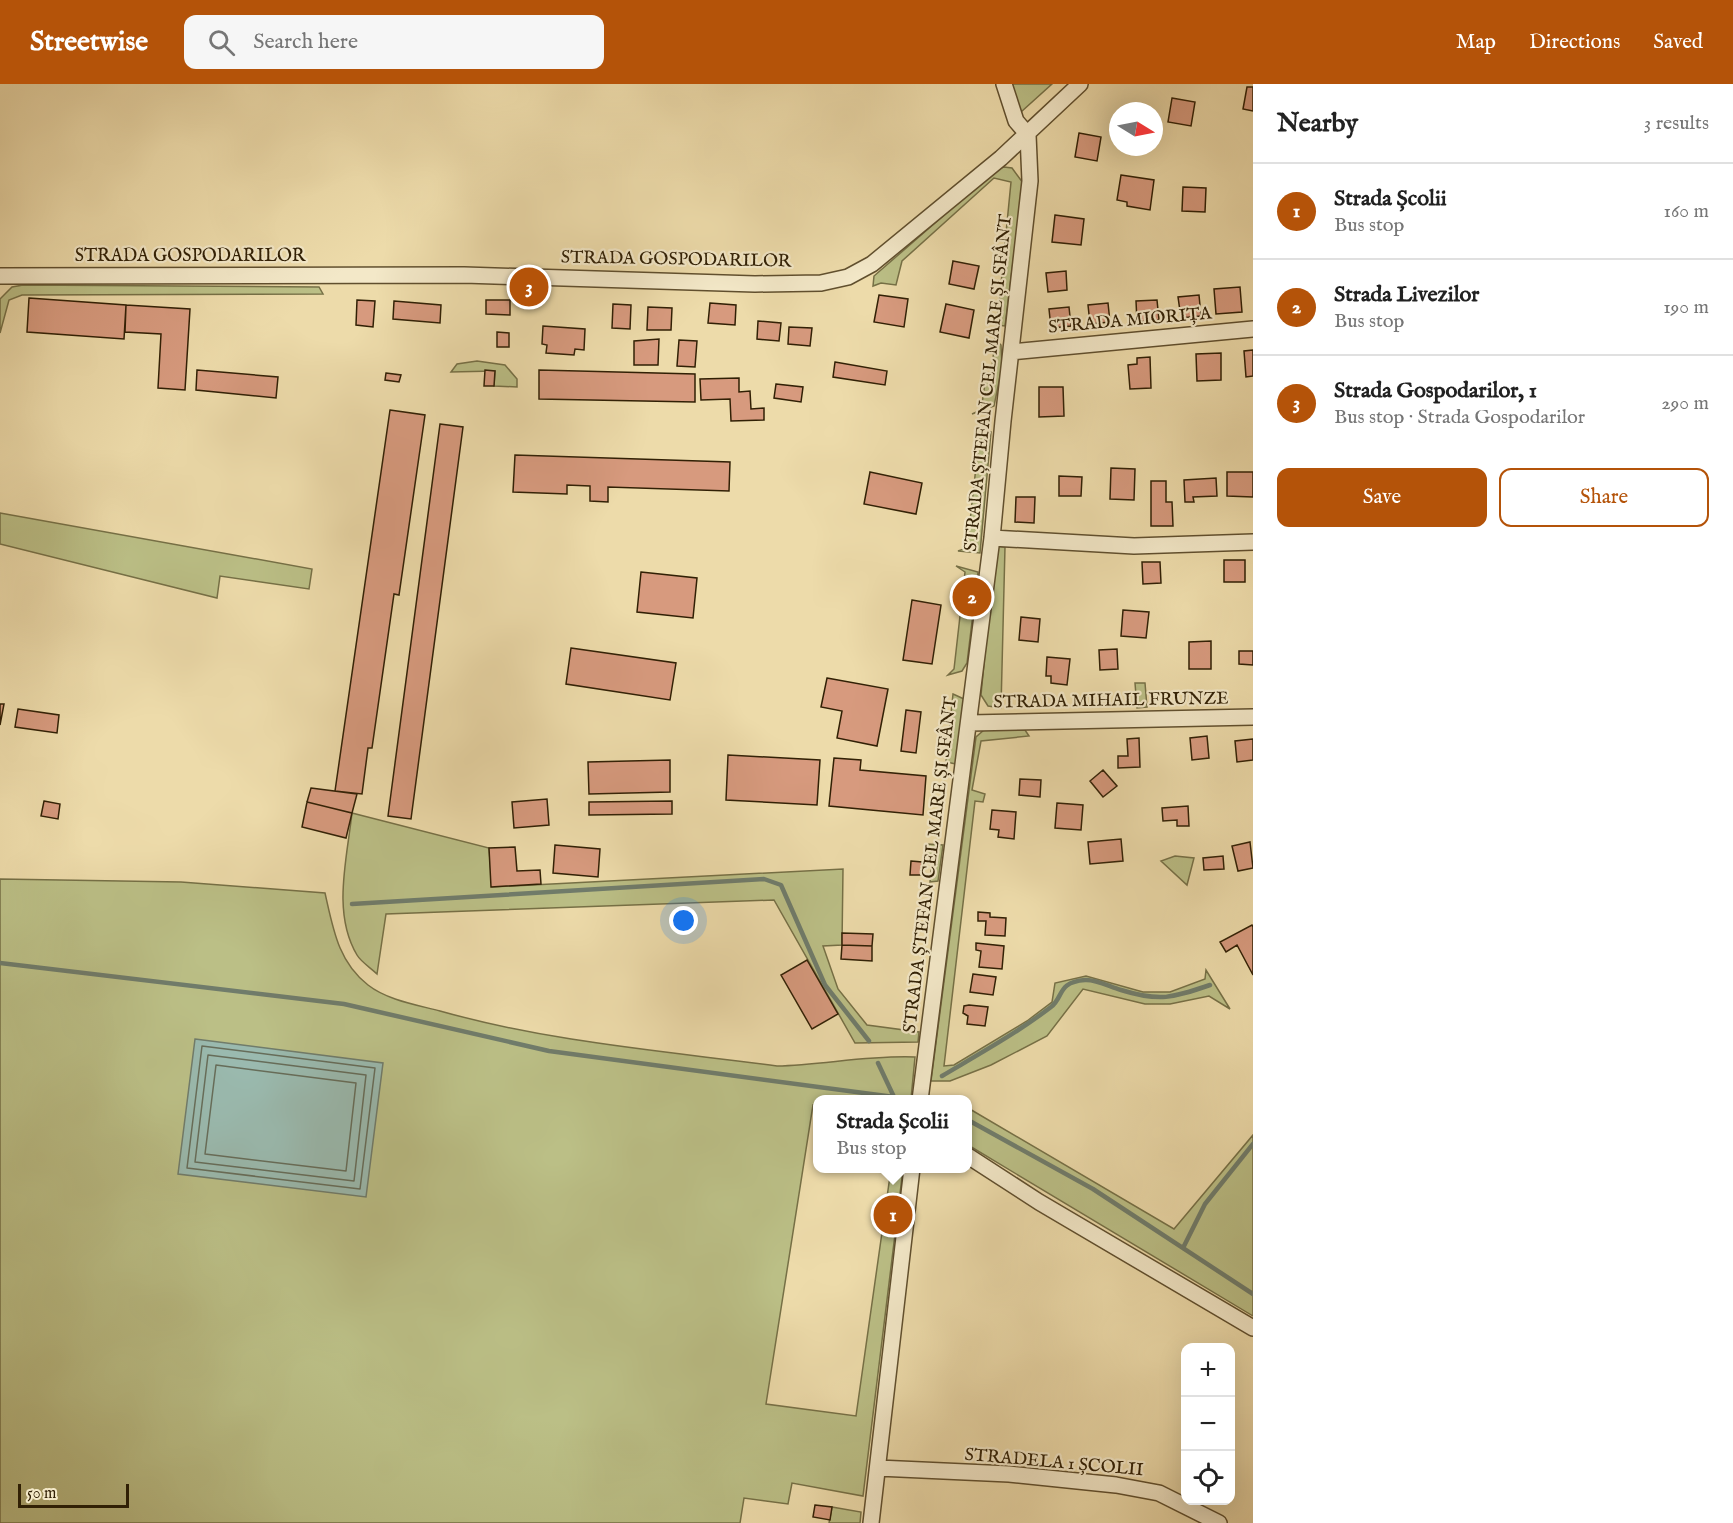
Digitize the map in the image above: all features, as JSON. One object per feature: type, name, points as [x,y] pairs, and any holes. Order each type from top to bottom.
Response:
[{"type":"street","points":[[1004,84],[1016,121],[1028,135],[1080,84]]},
{"type":"street","name":"STRADA GOSPODARILOR","points":[[0,276],[464,275],[756,284],[821,283],[848,277],[872,264],[1028,135]]},
{"type":"street","name":"STRADA ȘTEFAN CEL MARE ȘI SFÂNT","points":[[921,1095],[992,538],[1030,181],[1028,135]]},
{"type":"street","name":"STRADA MIORIȚA","points":[[1011,352],[1253,328]]},
{"type":"street","points":[[992,538],[1134,546],[1253,542]]},
{"type":"street","name":"STRADA MIHAIL FRUNZE","points":[[970,723],[1253,717]]},
{"type":"street","points":[[972,1159],[1039,1202],[1253,1328]]},
{"type":"street","points":[[871,1523],[911,1173]]},
{"type":"street","name":"STRADELA 1 ȘCOLII","points":[[879,1468],[1009,1474],[1116,1485],[1159,1493],[1219,1523]]},
{"type":"green space","points":[[1011,84],[1052,84],[1021,112]]},
{"type":"green space","points":[[1012,168],[1023,183],[1005,326],[997,325],[1011,182],[994,178],[902,261],[896,285],[881,283],[873,286],[874,276],[997,169]]},
{"type":"green space","points":[[23,285],[319,287],[323,294],[22,295],[9,300],[0,333],[0,299],[12,287]]},
{"type":"green space","points":[[995,339],[1001,345],[1002,367],[994,406],[972,414],[981,410],[986,377],[991,377]]},
{"type":"green space","points":[[477,361],[505,365],[517,379],[517,387],[494,386],[495,371],[451,372],[457,364]]},
{"type":"green space","points":[[980,431],[991,432],[980,553],[958,551],[967,548]]},
{"type":"green space","points":[[0,513],[312,569],[309,589],[220,576],[217,598],[0,544]]},
{"type":"green space","points":[[995,546],[1005,547],[1001,708],[988,706],[981,695]]},
{"type":"green space","points":[[956,566],[978,572],[967,663],[962,671],[948,675],[954,669],[965,572]]},
{"type":"green space","points":[[1135,683],[1145,683],[1147,707],[1137,708]]},
{"type":"green space","points":[[953,694],[964,699],[956,764],[946,762]]},
{"type":"green space","points":[[984,730],[1025,730],[1029,736],[981,741],[972,790],[985,794],[983,802],[975,801],[944,1066],[954,1065],[1027,1021],[1052,1002],[1055,983],[1086,976],[1143,992],[1170,992],[1205,979],[1206,970],[1230,1009],[1209,996],[1170,1004],[1145,1004],[1083,989],[1047,1036],[991,1065],[950,1081],[931,1081],[976,737]]},
{"type":"green space","points":[[352,813],[489,848],[492,887],[843,869],[842,945],[823,946],[838,989],[867,1025],[919,1032],[918,1042],[855,1043],[774,900],[386,914],[377,974],[357,955],[349,939],[345,922],[343,885]]},
{"type":"green space","points":[[927,844],[943,845],[938,881],[930,882],[932,862],[925,862]]},
{"type":"green space","points":[[1175,856],[1194,858],[1187,885],[1161,861]]},
{"type":"green space","points":[[0,879],[181,882],[325,893],[334,931],[343,955],[358,976],[368,985],[384,995],[403,1001],[523,1031],[777,1066],[880,1057],[915,1057],[911,1095],[813,1095],[766,1404],[856,1416],[890,1173],[903,1173],[863,1496],[792,1483],[788,1504],[744,1498],[740,1523],[0,1523]]},
{"type":"green space","points":[[972,1110],[1174,1229],[1253,1135],[1253,1316],[972,1147]]},
{"type":"green space","points":[[832,1507],[861,1512],[860,1523],[829,1523]]},
{"type":"water","points":[[195,1039],[383,1063],[366,1197],[178,1174]]},
{"type":"building","points":[[1247,87],[1253,87],[1253,111],[1243,109]]},
{"type":"building","points":[[1172,98],[1195,102],[1191,126],[1168,122]]},
{"type":"building","points":[[1079,133],[1101,137],[1097,161],[1075,157]]},
{"type":"building","points":[[1121,175],[1154,180],[1150,210],[1127,206],[1127,202],[1117,200]]},
{"type":"building","points":[[1183,187],[1206,188],[1205,212],[1182,211]]},
{"type":"building","points":[[1055,215],[1084,219],[1081,245],[1052,242]]},
{"type":"building","points":[[953,261],[979,266],[974,289],[949,284]]},
{"type":"building","points":[[1066,271],[1067,290],[1048,292],[1046,273]]},
{"type":"building","points":[[1240,287],[1242,312],[1216,314],[1214,289]]},
{"type":"building","points":[[879,295],[908,299],[904,327],[874,322]]},
{"type":"building","points":[[1199,295],[1201,316],[1181,318],[1178,297]]},
{"type":"building","points":[[29,298],[126,305],[124,339],[27,332]]},
{"type":"building","points":[[357,300],[375,301],[373,327],[356,325]]},
{"type":"building","points":[[486,300],[510,300],[510,315],[486,314]]},
{"type":"building","points":[[1157,300],[1159,320],[1137,322],[1136,301]]},
{"type":"building","points":[[394,301],[441,305],[440,323],[393,319]]},
{"type":"building","points":[[710,303],[736,305],[735,325],[708,323]]},
{"type":"building","points":[[1108,303],[1110,322],[1090,324],[1088,305]]},
{"type":"building","points":[[613,304],[631,305],[630,329],[612,328]]},
{"type":"building","points":[[946,304],[974,310],[969,338],[940,332]]},
{"type":"building","points":[[126,305],[190,309],[185,390],[158,388],[161,334],[125,332]]},
{"type":"building","points":[[648,307],[672,308],[671,330],[647,330]]},
{"type":"building","points":[[1069,307],[1071,326],[1051,328],[1049,309]]},
{"type":"building","points":[[758,321],[781,323],[779,341],[757,339]]},
{"type":"building","points":[[543,326],[585,329],[584,350],[575,349],[574,355],[546,353],[547,345],[542,344]]},
{"type":"building","points":[[789,327],[812,328],[810,346],[788,344]]},
{"type":"building","points":[[497,332],[509,333],[509,347],[497,347]]},
{"type":"building","points":[[659,339],[658,365],[634,365],[634,341]]},
{"type":"building","points":[[679,340],[697,341],[695,367],[677,366]]},
{"type":"building","points":[[1253,350],[1253,376],[1246,377],[1244,351]]},
{"type":"building","points":[[1221,353],[1221,380],[1197,381],[1196,354]]},
{"type":"building","points":[[1150,357],[1151,388],[1130,389],[1128,365],[1137,364],[1137,358]]},
{"type":"building","points":[[835,362],[887,371],[885,385],[833,377]]},
{"type":"building","points":[[197,370],[278,377],[276,398],[196,390]]},
{"type":"building","points":[[485,370],[495,371],[494,386],[484,386]]},
{"type":"building","points":[[539,370],[695,374],[695,402],[539,399]]},
{"type":"building","points":[[386,373],[401,375],[399,382],[385,380]]},
{"type":"building","points":[[739,378],[739,392],[750,391],[751,409],[764,408],[764,420],[731,421],[730,399],[701,400],[700,379]]},
{"type":"building","points":[[776,384],[803,387],[801,402],[774,398]]},
{"type":"building","points":[[1039,387],[1063,387],[1064,416],[1039,417]]},
{"type":"building","points":[[390,410],[425,415],[399,595],[394,594],[372,748],[368,748],[362,794],[335,791]]},
{"type":"building","points":[[440,424],[463,427],[411,819],[388,816]]},
{"type":"building","points":[[515,455],[730,462],[729,491],[608,487],[608,502],[590,501],[590,486],[567,485],[567,494],[513,492]]},
{"type":"building","points":[[1111,468],[1135,469],[1134,500],[1110,499]]},
{"type":"building","points":[[870,472],[922,483],[916,514],[864,504]]},
{"type":"building","points":[[1227,472],[1253,472],[1253,497],[1227,496]]},
{"type":"building","points":[[1059,476],[1082,477],[1081,496],[1059,496]]},
{"type":"building","points":[[1216,478],[1217,496],[1193,497],[1194,502],[1185,502],[1184,480]]},
{"type":"building","points":[[1151,481],[1166,481],[1166,502],[1172,502],[1173,526],[1151,526]]},
{"type":"building","points":[[1016,497],[1035,497],[1034,523],[1015,522]]},
{"type":"building","points":[[1224,560],[1245,560],[1245,582],[1224,582]]},
{"type":"building","points":[[1142,562],[1160,562],[1161,583],[1143,584]]},
{"type":"building","points":[[641,572],[697,578],[693,618],[637,612]]},
{"type":"building","points":[[912,600],[941,605],[932,664],[903,660]]},
{"type":"building","points":[[1123,610],[1149,612],[1146,638],[1121,636]]},
{"type":"building","points":[[1021,617],[1040,619],[1038,642],[1019,640]]},
{"type":"building","points":[[1211,641],[1211,669],[1189,669],[1189,642]]},
{"type":"building","points":[[571,648],[676,663],[670,700],[566,684]]},
{"type":"building","points":[[1117,649],[1118,669],[1100,670],[1099,650]]},
{"type":"building","points":[[1239,651],[1253,651],[1253,665],[1239,664]]},
{"type":"building","points":[[1047,657],[1070,659],[1067,685],[1051,683],[1051,676],[1046,676]]},
{"type":"building","points":[[827,678],[888,689],[877,746],[837,738],[842,711],[821,707]]},
{"type":"building","points":[[0,704],[4,704],[0,725]]},
{"type":"building","points":[[18,709],[59,715],[57,733],[15,727]]},
{"type":"building","points":[[906,710],[921,712],[916,753],[901,751]]},
{"type":"building","points":[[1207,736],[1209,758],[1192,760],[1190,738]]},
{"type":"building","points":[[1139,738],[1140,767],[1118,768],[1118,756],[1128,756],[1127,739]]},
{"type":"building","points":[[1253,739],[1253,760],[1237,762],[1235,741]]},
{"type":"building","points":[[728,755],[820,760],[817,805],[726,800]]},
{"type":"building","points":[[834,758],[861,760],[860,770],[926,776],[923,815],[829,806]]},
{"type":"building","points":[[670,760],[670,792],[589,794],[588,762]]},
{"type":"building","points":[[1103,770],[1117,786],[1103,797],[1090,781]]},
{"type":"building","points":[[1020,779],[1041,780],[1040,797],[1019,795]]},
{"type":"building","points":[[311,788],[357,794],[352,813],[307,802]]},
{"type":"building","points":[[547,799],[549,825],[514,828],[512,802]]},
{"type":"building","points":[[44,801],[60,804],[58,819],[41,816]]},
{"type":"building","points":[[672,801],[672,814],[589,815],[589,802]]},
{"type":"building","points":[[307,802],[352,813],[346,838],[302,827]]},
{"type":"building","points":[[1057,803],[1083,805],[1081,830],[1055,828]]},
{"type":"building","points":[[1188,806],[1189,826],[1177,826],[1177,820],[1163,821],[1162,808]]},
{"type":"building","points":[[992,810],[1016,812],[1014,839],[998,837],[999,830],[990,829]]},
{"type":"building","points":[[1121,839],[1123,861],[1090,864],[1088,842]]},
{"type":"building","points":[[1250,842],[1253,868],[1238,871],[1232,846]]},
{"type":"building","points":[[555,845],[600,849],[598,877],[553,873]]},
{"type":"building","points":[[515,847],[517,871],[540,870],[541,884],[491,887],[489,848]]},
{"type":"building","points":[[1223,856],[1224,869],[1204,870],[1203,858]]},
{"type":"building","points":[[911,861],[922,862],[921,875],[910,875]]},
{"type":"building","points":[[978,912],[990,913],[990,917],[1006,918],[1005,936],[985,935],[986,921],[978,921]]},
{"type":"building","points":[[1252,925],[1253,975],[1237,945],[1226,952],[1220,942]]},
{"type":"building","points":[[842,933],[873,934],[872,946],[842,945]]},
{"type":"building","points":[[976,943],[1004,946],[1002,969],[979,967],[981,951],[976,950]]},
{"type":"building","points":[[842,945],[872,946],[872,961],[841,959]]},
{"type":"building","points":[[807,960],[838,1014],[812,1029],[781,975]]},
{"type":"building","points":[[973,974],[996,977],[993,995],[970,992]]},
{"type":"building","points":[[964,1006],[988,1007],[985,1026],[967,1024],[968,1016],[963,1013]]},
{"type":"building","points":[[815,1505],[832,1507],[830,1520],[813,1517]]},
{"type":"waterway","points":[[352,904],[764,879],[781,885],[825,985],[869,1041]]},
{"type":"waterway","points":[[0,963],[344,1004],[549,1051],[879,1095]]},
{"type":"waterway","points":[[942,1076],[1038,1017],[1055,1003],[1065,987],[1076,981],[1094,981],[1134,994],[1156,997],[1186,993],[1210,985]]},
{"type":"waterway","points":[[878,1063],[893,1095]]},
{"type":"waterway","points":[[972,1122],[1093,1189],[1253,1294]]},
{"type":"waterway","points":[[1183,1248],[1205,1204],[1253,1144]]},
{"type":"place","name":"Strada Gospodarilor, 1","points":[[529,287]]},
{"type":"place","name":"Strada Livezilor","points":[[972,597]]},
{"type":"place","name":"Strada Școlii","points":[[893,1215]]}]
